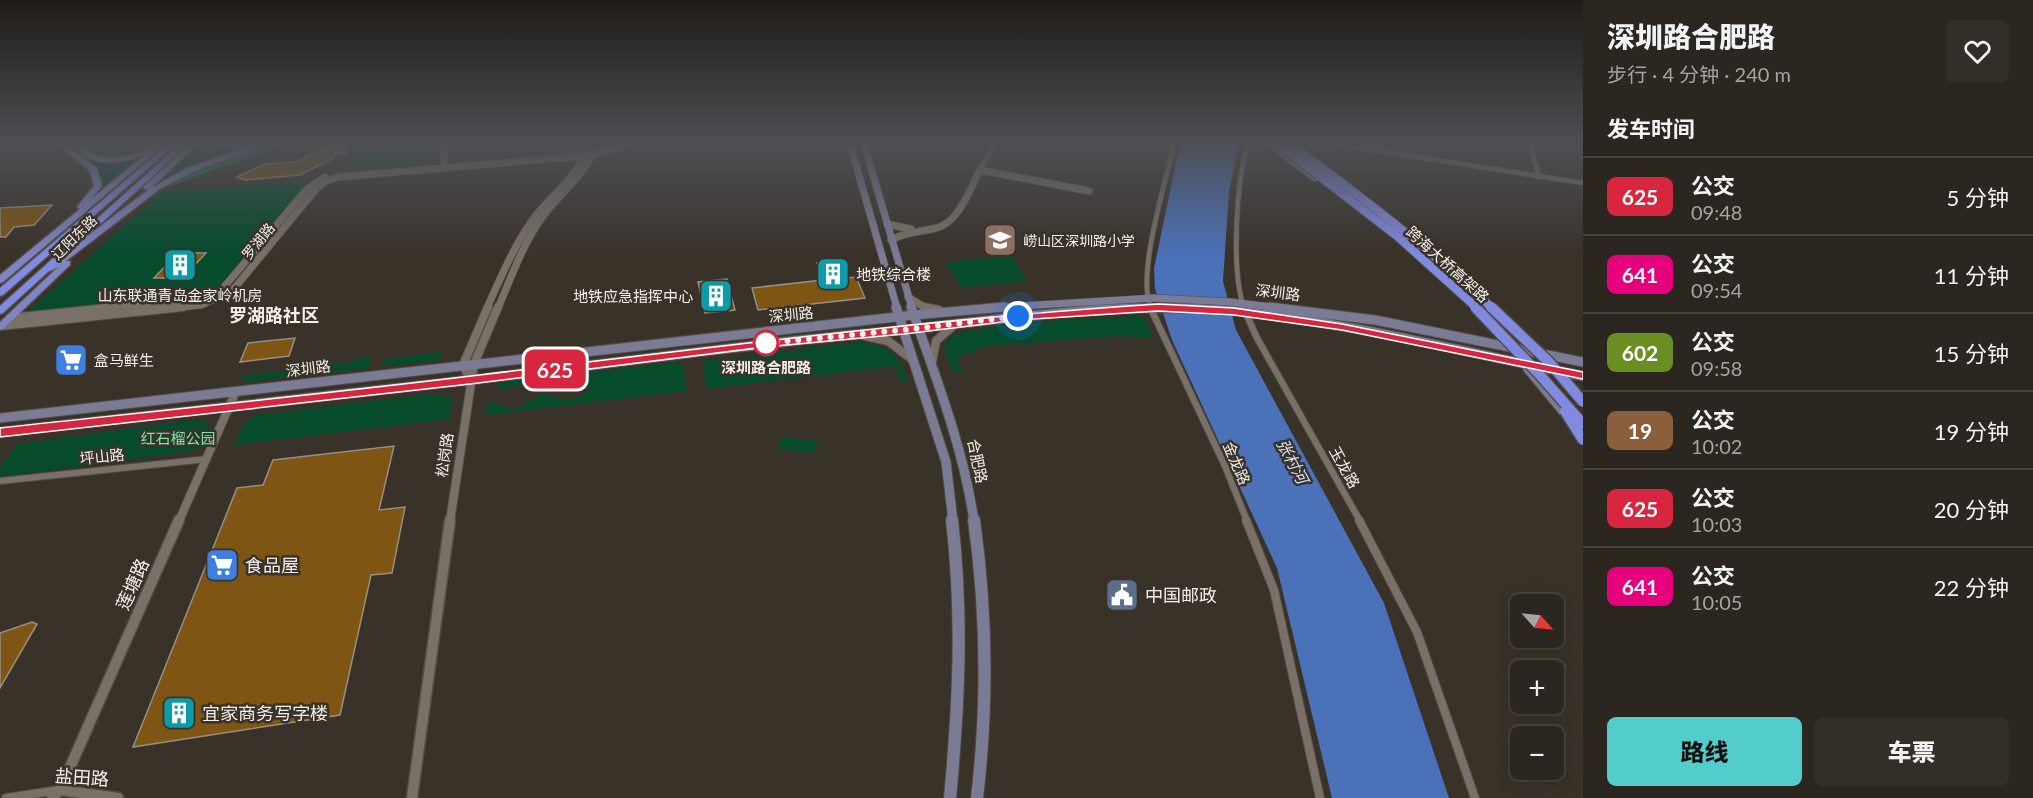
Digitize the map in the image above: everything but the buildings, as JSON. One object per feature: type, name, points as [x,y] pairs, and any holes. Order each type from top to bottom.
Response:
[{"type":"highway","name":"辽阳东路","points":[[0,292],[129,181]]},
{"type":"highway","name":"辽阳东路","points":[[0,311],[144,181]]},
{"type":"highway","name":"跨海大桥高架路","points":[[1327,181],[1373,216],[1483,314],[1546,380],[1583,424]]},
{"type":"highway","name":"跨海大桥高架路","points":[[1341,181],[1454,272],[1567,381],[1583,402]]},
{"type":"highway","points":[[1546,380],[1583,439]]},
{"type":"highway","points":[[1567,381],[1583,394]]},
{"type":"main road","points":[[23,272],[98,186],[97,181]]},
{"type":"main road","name":"辽阳东路","points":[[0,280],[119,181]]},
{"type":"main road","name":"辽阳东路","points":[[1,327],[154,181]]},
{"type":"main road","points":[[25,289],[109,222],[167,181]]},
{"type":"main road","name":"合肥路","points":[[861,181],[899,317],[946,462],[956,552],[959,697],[950,798]]},
{"type":"main road","name":"合肥路","points":[[875,181],[908,297],[957,435],[965,470],[978,553],[984,639],[984,699],[977,798]]},
{"type":"main road","points":[[1321,181],[1411,251],[1460,297],[1522,363],[1583,439]]},
{"type":"main road","points":[[1341,181],[1453,267],[1546,355],[1551,369],[1583,402]]},
{"type":"main road","name":"深圳路","points":[[0,418],[914,315],[1150,298],[1242,303],[1375,320],[1583,362]]},
{"type":"main road","name":"深圳路","points":[[0,432],[229,408],[686,352],[1018,316],[1154,308],[1234,311],[1383,334],[1582,376]]},
{"type":"street","points":[[10,318],[211,297],[219,293],[317,181]]},
{"type":"street","name":"罗湖路","points":[[1,327],[201,305],[215,301],[232,291],[317,188],[326,181]]},
{"type":"street","points":[[470,380],[463,365],[507,262],[542,207],[568,181]]},
{"type":"street","points":[[474,364],[518,261],[539,222],[575,181]]},
{"type":"street","points":[[891,240],[904,233],[942,227],[951,221],[974,181]]},
{"type":"street","points":[[1038,181],[1089,191]]},
{"type":"street","name":"金龙路","points":[[1166,181],[1146,268],[1150,298],[1225,466],[1274,590],[1320,798]]},
{"type":"street","name":"玉龙路","points":[[1242,181],[1237,285],[1245,313],[1376,549],[1417,632],[1475,798]]},
{"type":"street","points":[[887,224],[920,230]]},
{"type":"street","points":[[908,297],[927,308],[963,311]]},
{"type":"street","points":[[932,362],[936,341],[955,324]]},
{"type":"street","points":[[856,335],[888,341],[913,360]]},
{"type":"street","name":"松岗路","points":[[412,798],[474,364]]},
{"type":"street","name":"莲塘路","points":[[56,794],[236,392]]},
{"type":"street","name":"坪山路","points":[[0,481],[207,459]]},
{"type":"street","name":"盐田路","points":[[6,798],[56,794],[118,798]]},
{"type":"green space","points":[[116,181],[97,197],[101,189],[104,183]]},
{"type":"green space","points":[[172,181],[183,181],[155,191]]},
{"type":"green space","points":[[309,181],[214,292],[27,312],[163,191]]},
{"type":"green space","points":[[1011,256],[1027,281],[961,288],[946,262]]},
{"type":"green space","points":[[1140,316],[1145,319],[1153,338],[1115,336],[978,347],[980,351],[957,356],[962,371],[953,372],[944,350],[947,340],[959,334],[981,329],[1038,322]]},
{"type":"green space","points":[[858,342],[877,345],[891,351],[900,362],[908,381],[900,381],[896,366],[706,389],[703,364],[706,359],[718,360]]},
{"type":"green space","points":[[442,352],[438,361],[382,366],[384,359]]},
{"type":"green space","points":[[372,357],[370,366],[364,369],[246,382],[240,376],[354,362],[355,359]]},
{"type":"green space","points":[[679,362],[684,368],[687,391],[486,415],[488,401],[511,409],[518,408],[541,394],[566,400],[577,398],[589,388],[585,378],[580,376],[544,384],[530,382],[501,390],[495,387],[509,381]]},
{"type":"green space","points":[[432,394],[453,398],[449,419],[235,445],[243,424],[257,415]]},
{"type":"green space","name":"红石榴公园","points":[[194,420],[207,422],[209,434],[203,446],[192,451],[0,477],[0,468],[17,444]]},
{"type":"green space","points":[[781,437],[817,441],[815,453],[778,449]]},
{"type":"water","name":"张村河","points":[[1172,181],[1231,181],[1223,281],[1236,330],[1384,603],[1449,798],[1332,798],[1277,568],[1172,340],[1155,289],[1154,268]]},
{"type":"bus line","name":"625","points":[[0,432],[470,380],[765,343],[904,330],[1018,316],[1158,308],[1234,311],[1342,327],[1583,376]]},
{"type":"place","name":"崂山区深圳路小学","points":[[1000,240]]},
{"type":"place","name":"山东联通青岛金家岭机房","points":[[180,265]]},
{"type":"place","name":"地铁综合楼","points":[[833,274]]},
{"type":"place","name":"地铁应急指挥中心","points":[[716,296]]},
{"type":"place","name":"深圳路合肥路","points":[[766,343]]},
{"type":"place","name":"盒马鲜生","points":[[71,360]]},
{"type":"place","name":"食品屋","points":[[222,565]]},
{"type":"place","name":"中国邮政","points":[[1122,595]]},
{"type":"place","name":"宜家商务写字楼","points":[[179,713]]},
{"type":"district","name":"罗湖路社区","points":[[274,315]]},
{"type":"route","points":[[766,343],[1018,316]]}]
